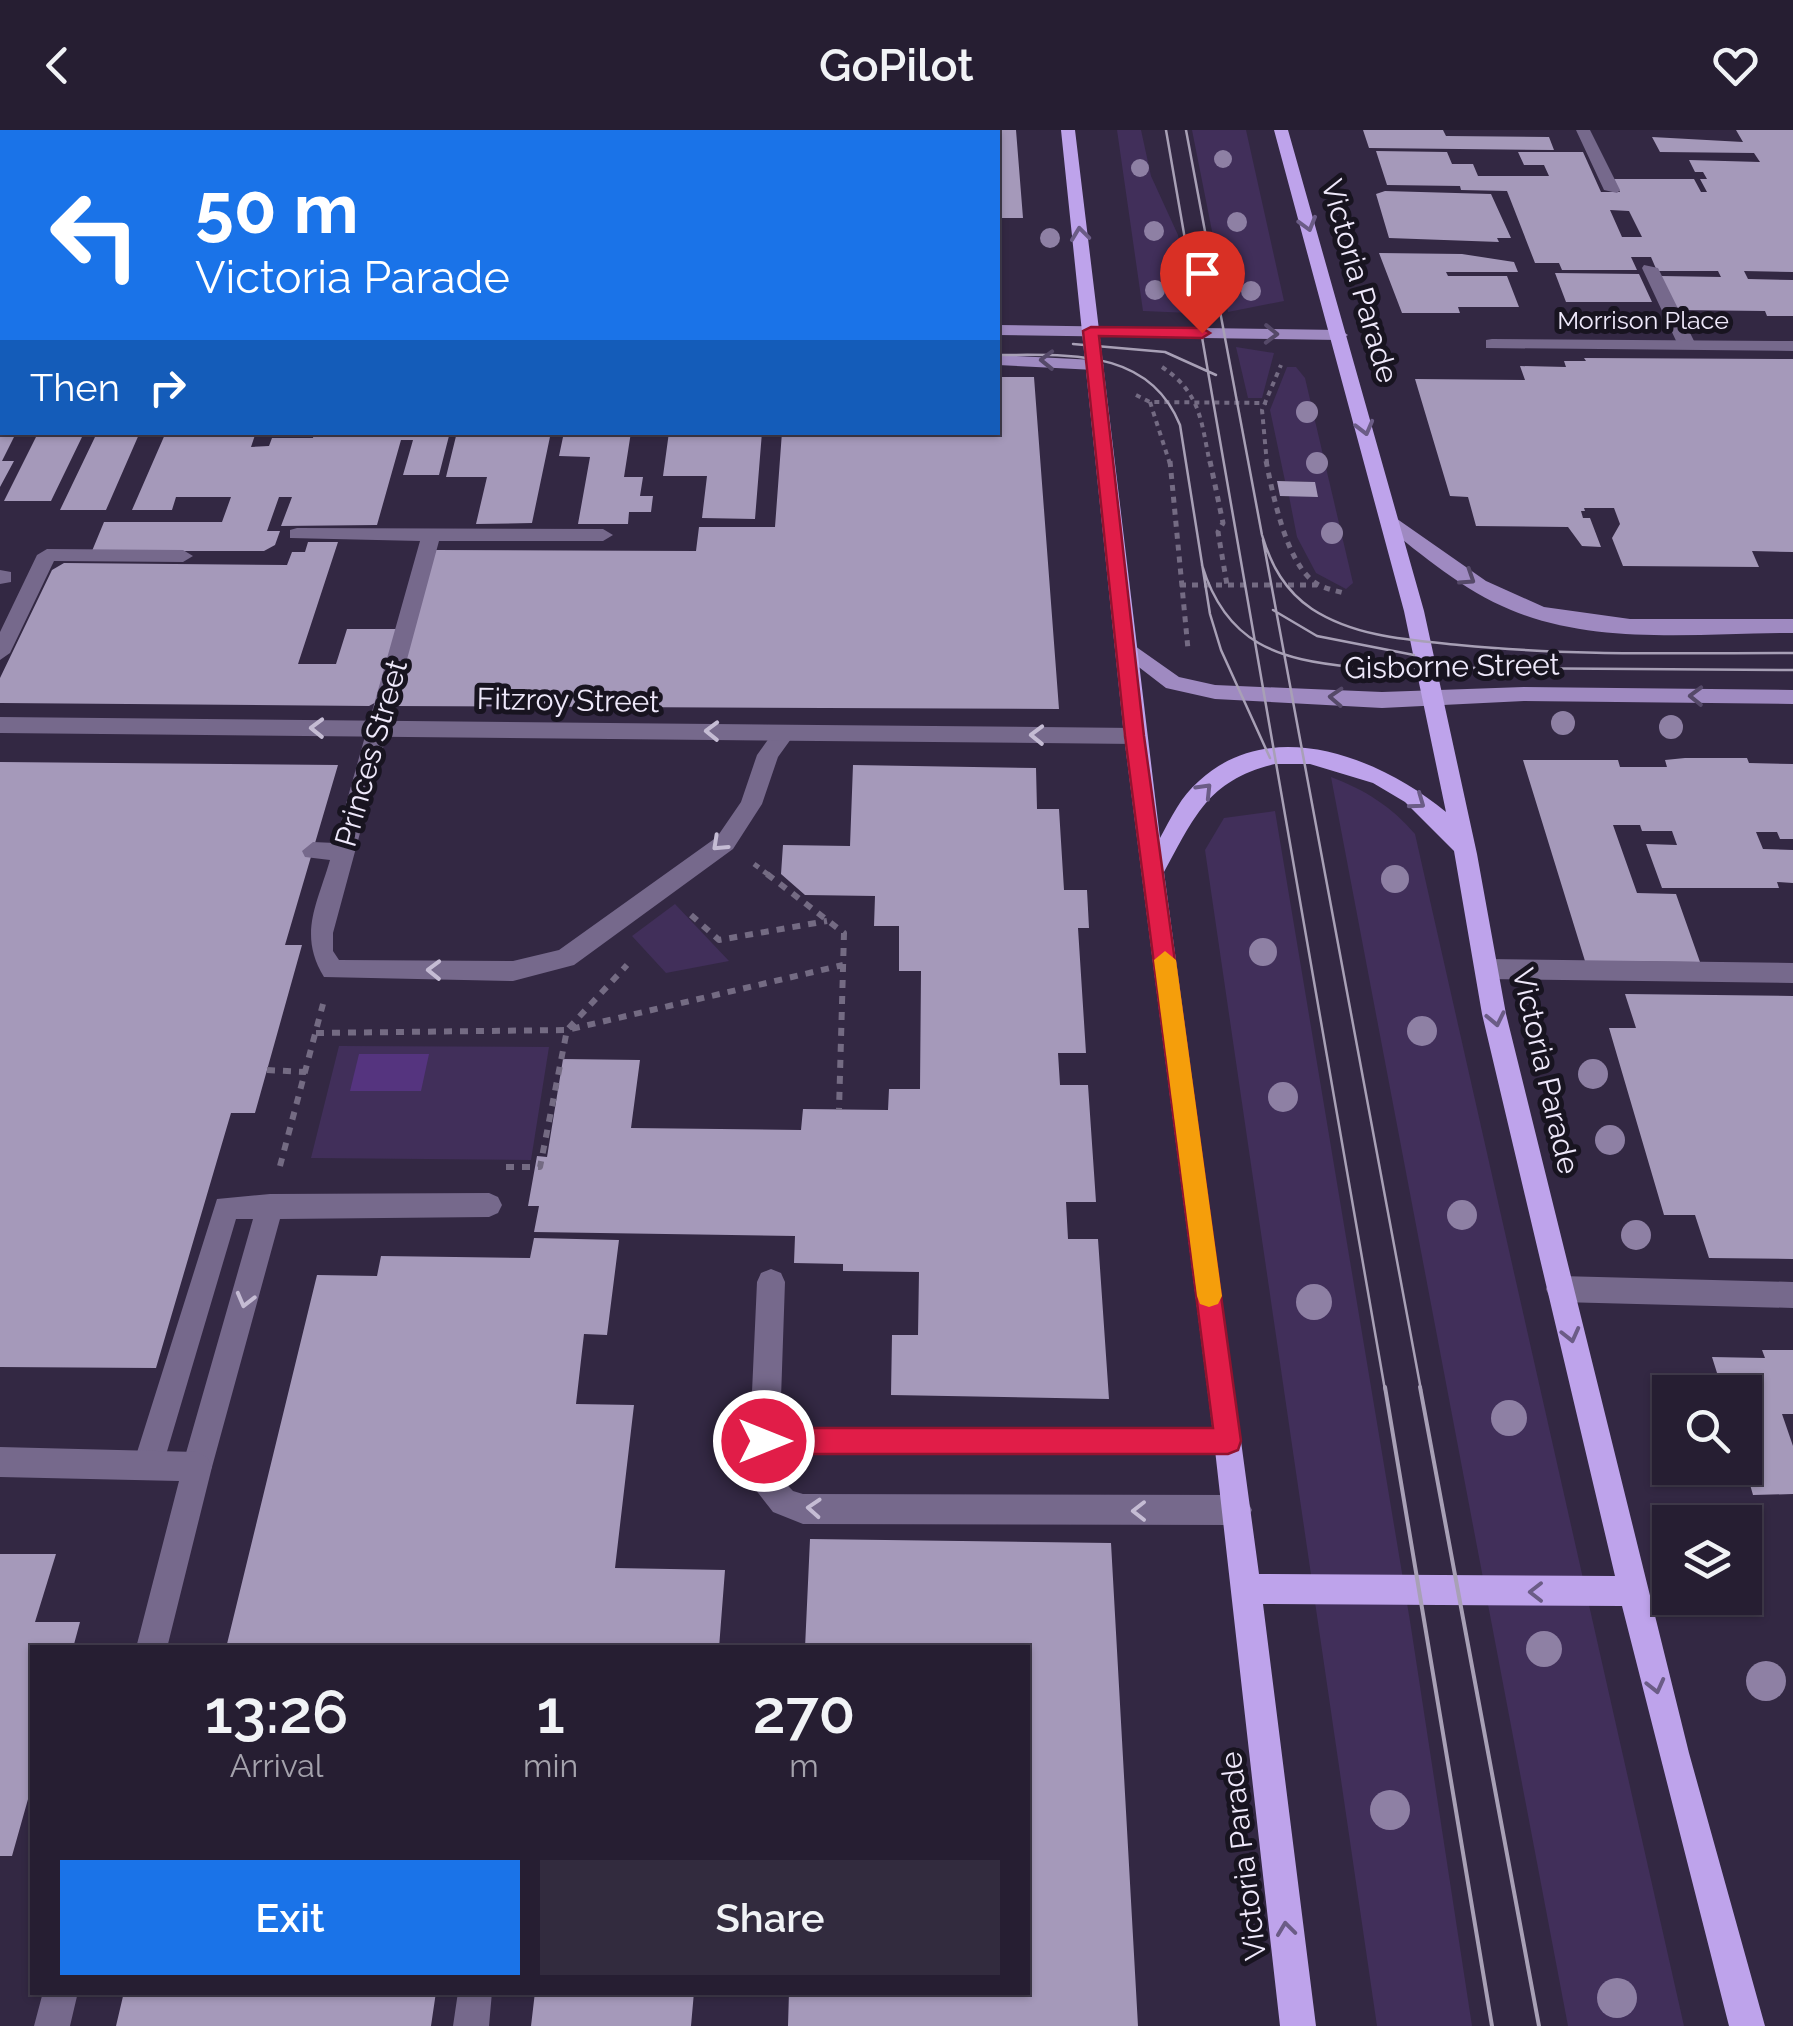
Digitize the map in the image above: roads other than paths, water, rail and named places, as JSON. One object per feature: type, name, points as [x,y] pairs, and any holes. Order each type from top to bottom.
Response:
[{"type":"main road","name":"Victoria Parade","points":[[1068,130],[1134,736],[1237,1510],[1298,2026]]},
{"type":"main road","name":"Victoria Parade","points":[[1281,130],[1390,520],[1434,697],[1494,1014],[1672,1753],[1747,2026]]},
{"type":"main road","points":[[1154,872],[1193,802],[1214,780],[1248,764],[1296,756],[1344,764],[1404,791],[1435,814],[1466,854]]},
{"type":"main road","points":[[1246,1589],[1634,1591]]},
{"type":"street","points":[[1583,130],[1612,190]]},
{"type":"street","points":[[1650,268],[1688,345]]},
{"type":"street","points":[[1000,330],[1340,336]]},
{"type":"street","name":"Morrison Place","points":[[1492,344],[1793,346]]},
{"type":"street","points":[[1000,360],[1095,365]]},
{"type":"street","name":"Gisborne Street","points":[[1390,520],[1467,578],[1537,613],[1582,622],[1793,626]]},
{"type":"street","points":[[297,534],[603,534]]},
{"type":"street","name":"Princes Street","points":[[432,534],[321,933],[321,952],[332,970],[514,971],[566,958],[724,842],[751,804],[768,755],[786,732]]},
{"type":"street","points":[[0,653],[47,555],[183,556]]},
{"type":"street","name":"Gisborne Street","points":[[1125,646],[1161,676],[1194,690],[1382,700],[1793,697]]},
{"type":"street","name":"Fitzroy Street","points":[[0,725],[1134,736]]},
{"type":"street","points":[[313,851],[343,852]]},
{"type":"street","points":[[1486,969],[1793,973]]},
{"type":"street","points":[[148,1466],[226,1207],[489,1205]]},
{"type":"street","points":[[152,1645],[270,1206]]},
{"type":"street","points":[[771,1282],[763,1480],[783,1502],[803,1509],[1237,1510]]},
{"type":"street","points":[[1560,1289],[1793,1294]]},
{"type":"street","points":[[764,1441],[1228,1441]]},
{"type":"street","points":[[0,1462],[198,1467]]},
{"type":"street","points":[[52,2026],[60,1995]]},
{"type":"street","points":[[470,2026],[475,1995]]},
{"type":"tram line","points":[[1166,130],[1208,371]]},
{"type":"tram line","points":[[1186,130],[1262,535],[1280,576],[1302,602],[1346,626],[1421,641],[1584,652],[1793,653]]},
{"type":"tram line","points":[[1073,344],[1165,352],[1208,371]]},
{"type":"tram line","points":[[1000,355],[1104,361],[1128,369],[1166,400],[1180,425],[1202,566]]},
{"type":"tram line","points":[[1208,371],[1216,375]]},
{"type":"tram line","points":[[1208,371],[1255,640]]},
{"type":"tram line","points":[[1263,540],[1276,612]]},
{"type":"tram line","points":[[1202,566],[1225,613],[1255,640]]},
{"type":"tram line","points":[[1202,566],[1221,650],[1270,758]]},
{"type":"tram line","points":[[1276,612],[1317,636],[1414,655]]},
{"type":"tram line","points":[[1276,612],[1284,654]]},
{"type":"tram line","points":[[1255,640],[1284,654]]},
{"type":"tram line","points":[[1255,640],[1385,1390]]},
{"type":"tram line","points":[[1284,654],[1354,667],[1793,670]]},
{"type":"tram line","points":[[1284,654],[1421,1390]]},
{"type":"tram line","points":[[1385,1387],[1492,2026]]},
{"type":"tram line","points":[[1420,1387],[1539,2026]]}]
